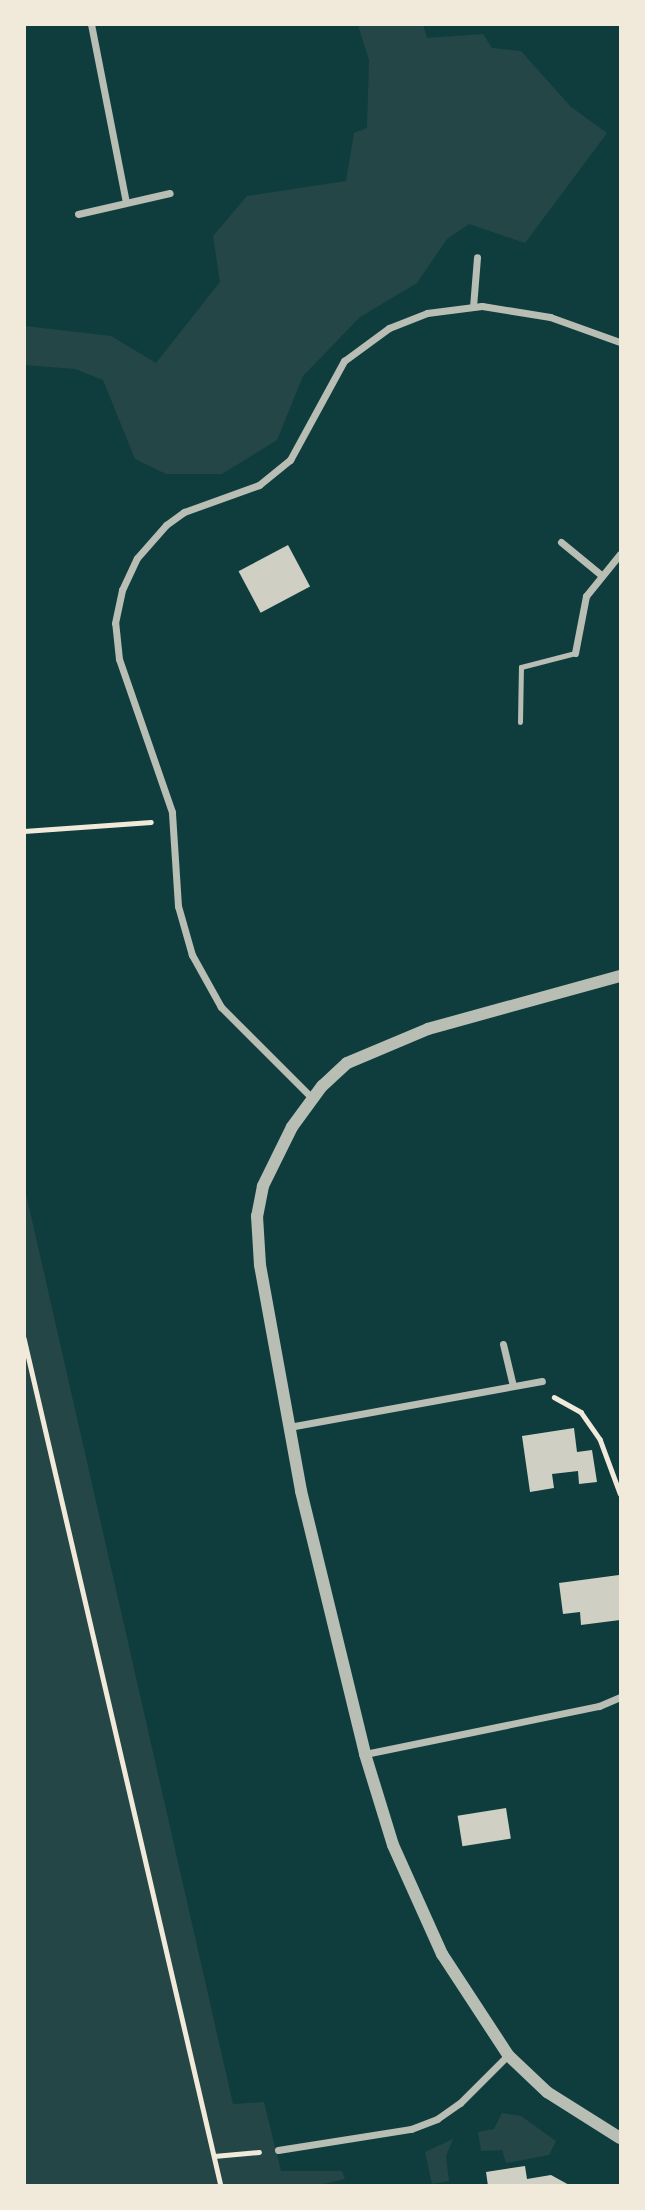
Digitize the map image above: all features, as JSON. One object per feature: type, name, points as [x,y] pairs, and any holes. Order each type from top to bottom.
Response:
[{"type":"street","points":[[91,24],[126,203]]},
{"type":"street","points":[[78,214],[170,193]]},
{"type":"street","points":[[473,307],[477,257]]},
{"type":"street","points":[[312,1098],[242,1031],[205,984],[178,906],[173,822],[116,641],[122,590],[148,542],[184,512],[243,493],[290,460],[334,374],[358,347],[426,313],[473,307],[551,317],[621,342]]},
{"type":"street","points":[[561,542],[600,574]]},
{"type":"street","points":[[575,653],[586,596],[600,574],[621,554]]},
{"type":"street","points":[[621,976],[469,1017],[388,1044],[348,1063],[312,1098],[270,1169],[257,1216],[260,1265],[289,1427],[365,1754],[393,1845],[427,1926],[457,1982],[508,2056],[547,2092],[621,2138]]},
{"type":"street","points":[[503,1344],[513,1386]]},
{"type":"street","points":[[289,1427],[542,1381]]},
{"type":"street","points":[[365,1754],[599,1706],[621,1697]]},
{"type":"street","points":[[278,2150],[411,2129],[437,2119],[460,2103],[508,2056]]},
{"type":"lane","points":[[520,722],[521,667],[575,653]]},
{"type":"path","points":[[24,831],[173,822]]},
{"type":"path","points":[[24,1339],[221,2186]]},
{"type":"path","points":[[542,1381],[546,1392],[581,1412],[600,1439],[621,1493]]},
{"type":"path","points":[[214,2156],[278,2150]]},
{"type":"shaded area","points":[[358,25],[423,25],[427,38],[483,34],[492,48],[521,51],[571,107],[607,133],[525,243],[469,224],[447,239],[417,283],[360,317],[303,376],[277,440],[222,474],[166,474],[135,459],[103,380],[75,369],[25,365],[25,326],[111,336],[156,363],[220,282],[213,236],[247,196],[346,181],[354,133],[367,128],[369,60]]},
{"type":"shaded area","points":[[24,1185],[233,2104],[264,2102],[281,2171],[342,2171],[345,2179],[315,2186],[25,2185]]},
{"type":"shaded area","points":[[502,2113],[521,2116],[556,2141],[549,2155],[506,2163],[502,2150],[481,2151],[478,2132],[494,2129]]},
{"type":"shaded area","points":[[453,2139],[446,2156],[449,2181],[432,2184],[425,2152]]},
{"type":"building","points":[[288,545],[310,586],[261,613],[239,571]]},
{"type":"building","points":[[574,1428],[577,1452],[592,1450],[597,1482],[579,1484],[578,1471],[552,1474],[554,1488],[530,1492],[522,1436]]},
{"type":"building","points":[[619,1575],[620,1620],[581,1625],[580,1612],[563,1614],[559,1583]]},
{"type":"building","points":[[506,1808],[511,1839],[462,1846],[458,1816]]},
{"type":"building","points":[[525,2166],[527,2179],[551,2175],[571,2186],[488,2186],[486,2172]]}]
